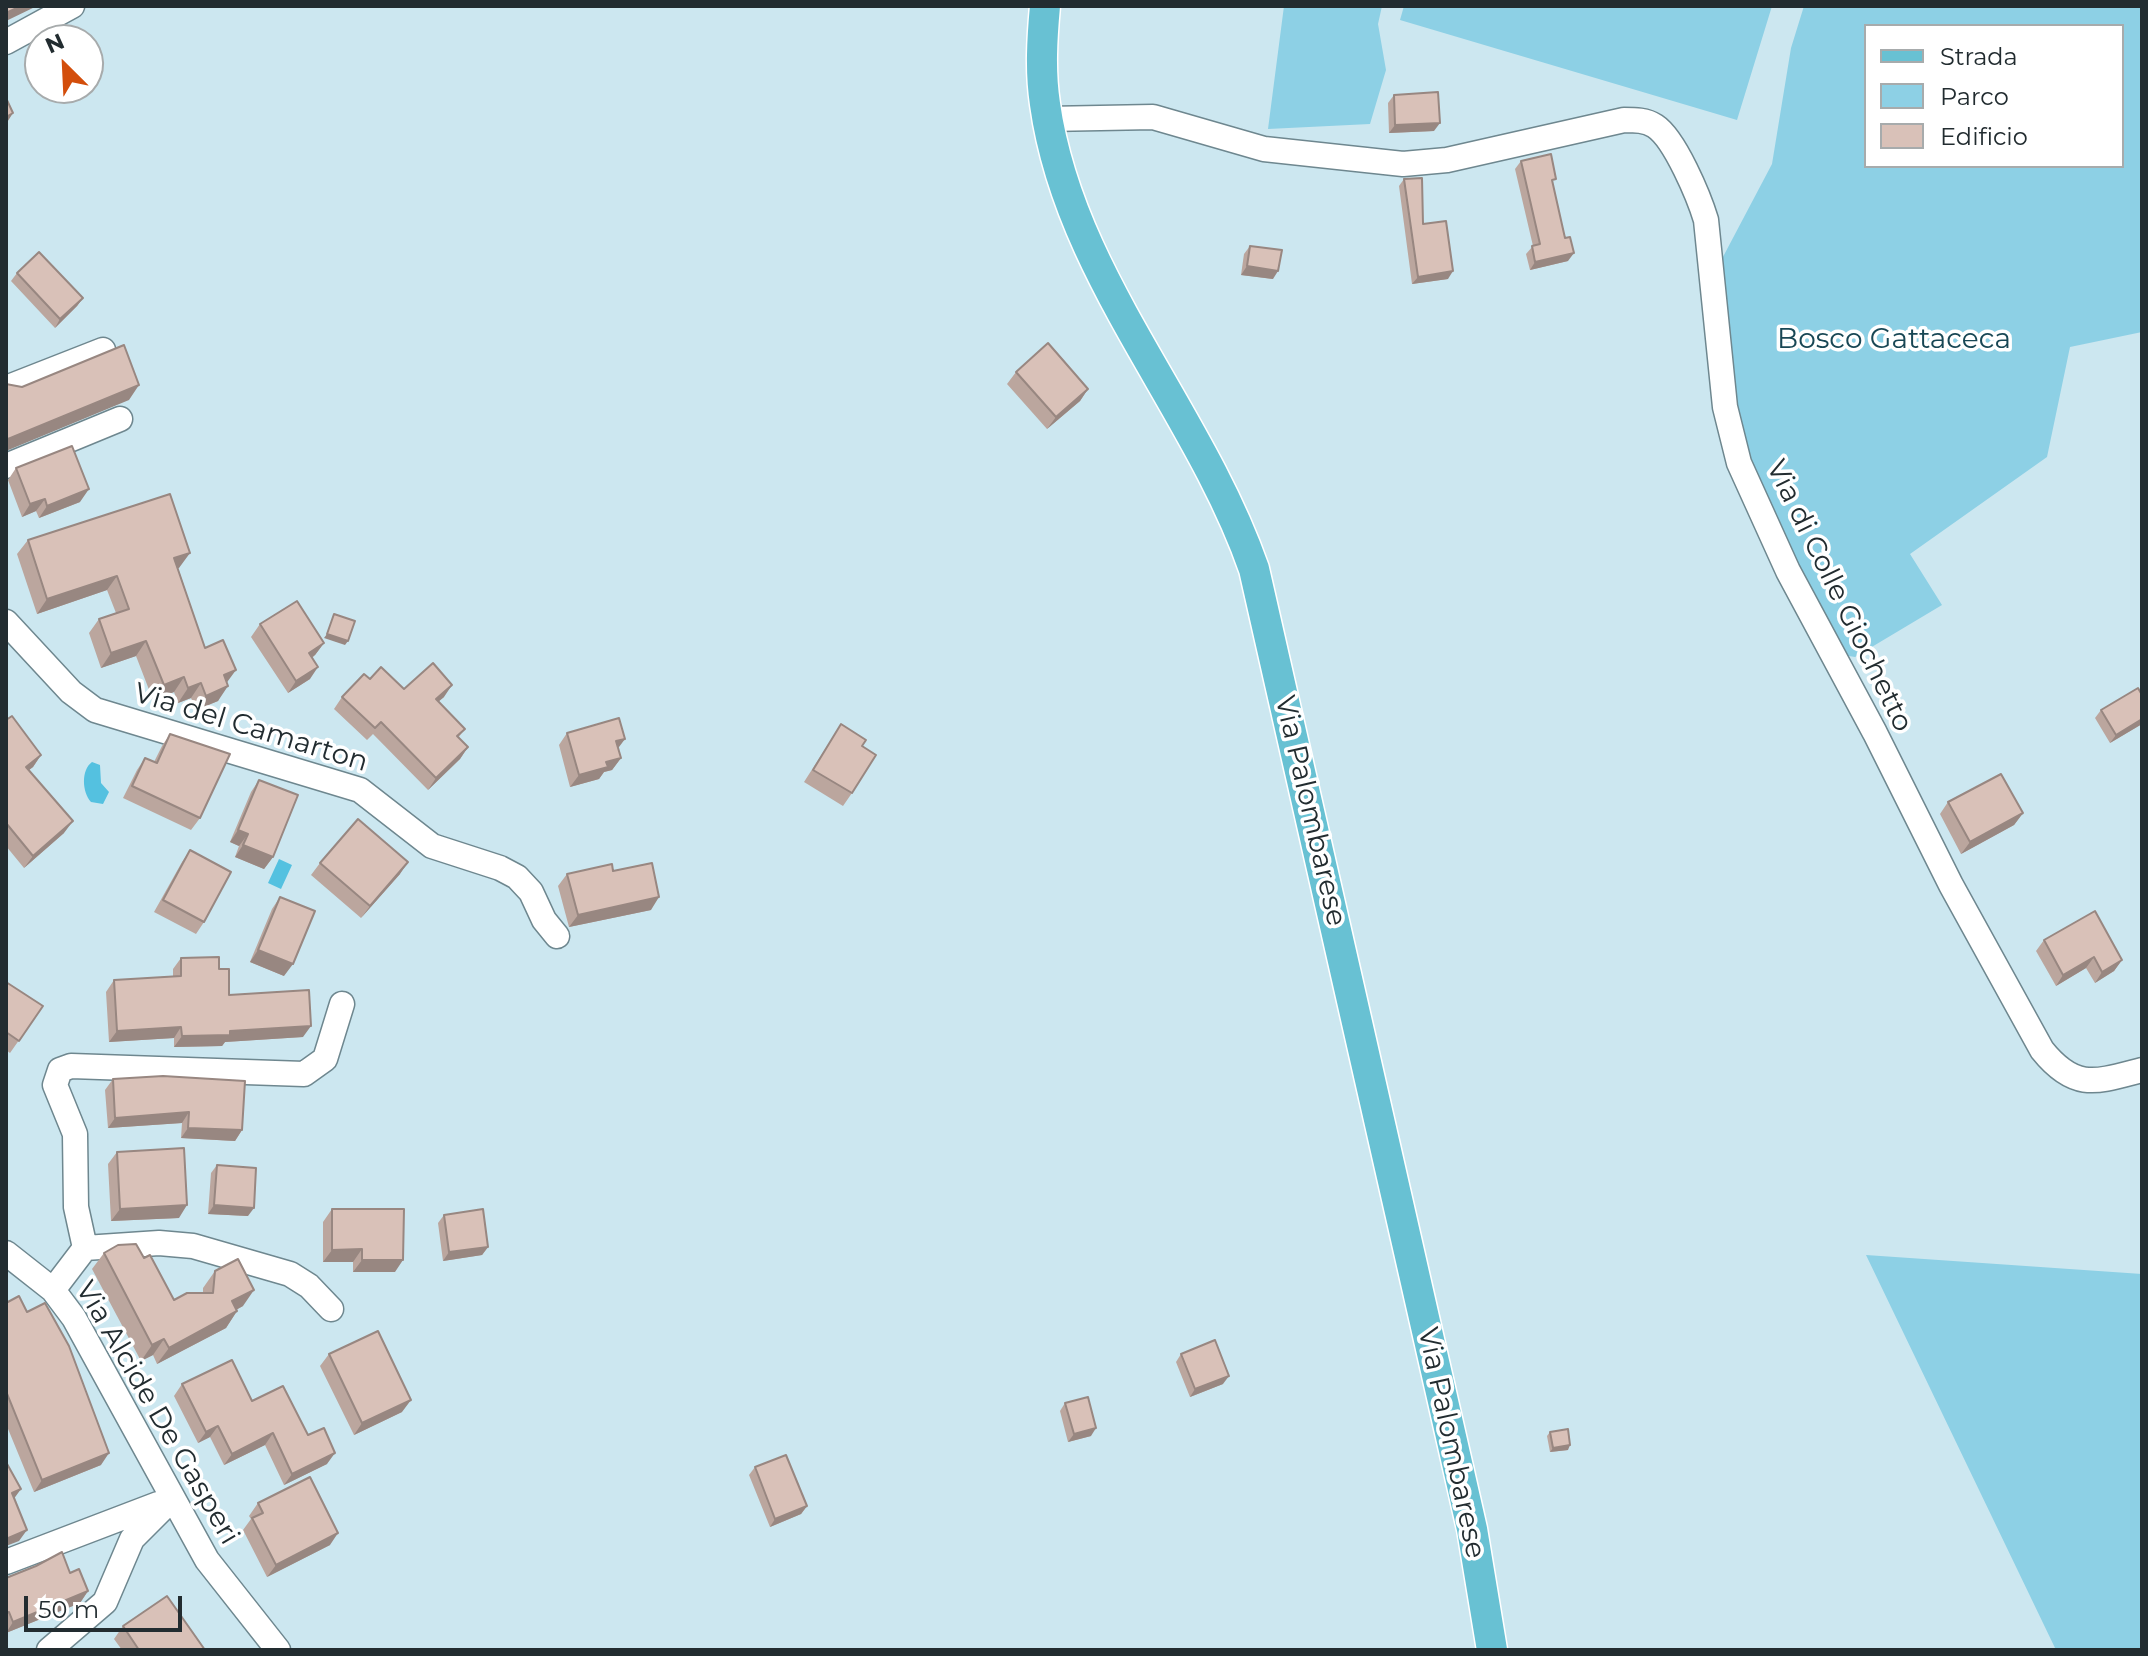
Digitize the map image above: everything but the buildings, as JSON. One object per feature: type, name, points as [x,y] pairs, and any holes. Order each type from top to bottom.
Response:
[{"type":"main road","name":"Via Palombarese","points":[[1045,6],[1042,64],[1047,119],[1062,179],[1087,246],[1214,476],[1254,569],[1472,1529],[1492,1650]]},
{"type":"street","points":[[6,42],[72,6]]},
{"type":"street","name":"Via di Colle Giochetto","points":[[1047,119],[1153,117],[1264,149],[1386,164],[1447,160],[1619,120],[1643,121],[1659,128],[1694,189],[1706,220],[1730,436],[1783,562],[2036,1042],[2057,1067],[2080,1081],[2101,1080],[2142,1070]]},
{"type":"street","points":[[6,388],[103,350]]},
{"type":"street","points":[[6,466],[120,419]]},
{"type":"street","name":"Via del Camarton","points":[[6,622],[64,686],[95,710],[360,790],[387,807],[432,846],[500,868],[517,877],[531,892],[544,920],[557,936]]},
{"type":"street","points":[[85,1248],[76,1207],[76,1142],[55,1085],[60,1070],[71,1066],[304,1074],[316,1069],[325,1059],[342,1004]]},
{"type":"street","points":[[53,1290],[85,1248],[159,1243],[193,1246],[290,1274],[309,1286],[331,1309]]},
{"type":"street","name":"Via Alcide De Gasperi","points":[[6,1253],[53,1290],[82,1331],[214,1571],[278,1650]]},
{"type":"street","points":[[6,1562],[172,1499]]},
{"type":"street","points":[[49,1650],[105,1602],[132,1539],[172,1499]]},
{"type":"green space","points":[[1284,6],[1382,6],[1378,24],[1386,70],[1370,124],[1268,129]]},
{"type":"green space","points":[[1404,6],[1772,6],[1737,120],[1400,20]]},
{"type":"green space","name":"Bosco Gattaceca","points":[[1804,6],[2142,6],[2142,332],[2070,347],[2047,457],[1910,554],[1942,605],[1855,657],[1831,653],[1726,441],[1715,272],[1772,164],[1791,48]]},
{"type":"green space","points":[[1866,1255],[2142,1274],[2142,1650],[2056,1650]]},
{"type":"shaded area","points":[[92,762],[100,765],[101,783],[109,792],[103,804],[91,802],[86,793],[84,776]]},
{"type":"shaded area","points":[[279,859],[292,865],[281,889],[268,883]]}]
